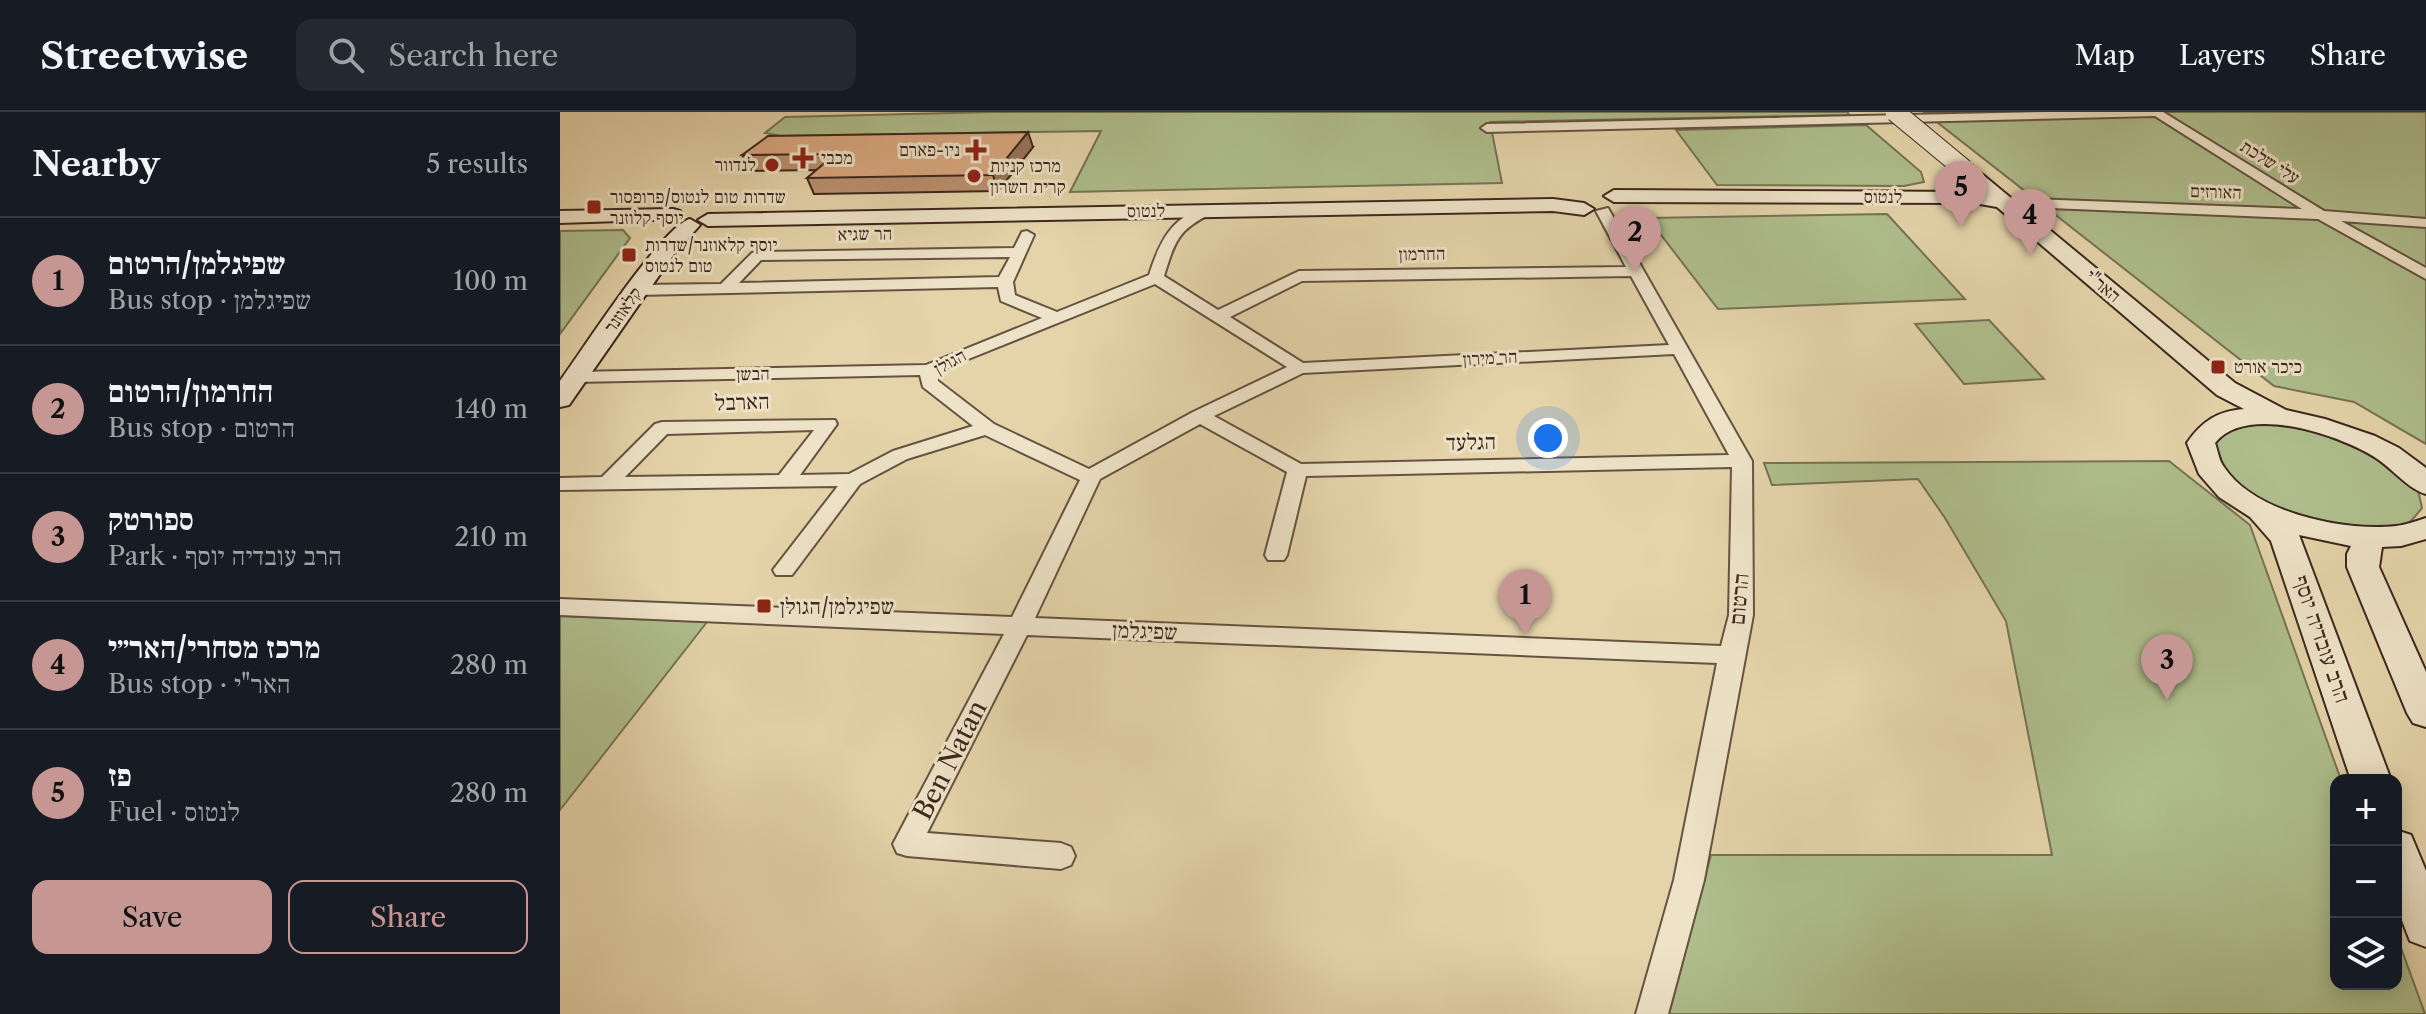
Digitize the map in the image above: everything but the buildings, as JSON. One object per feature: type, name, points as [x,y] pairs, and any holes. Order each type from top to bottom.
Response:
[{"type":"street","name":"האר\"י","points":[[1874,112],[1952,172],[2198,392],[2214,411],[2216,425]]},
{"type":"street","name":"האר\"י","points":[[1895,112],[1952,172]]},
{"type":"street","name":"עלי שלכת","points":[[1487,128],[2157,113],[2321,215],[2426,274]]},
{"type":"street","points":[[1931,201],[1950,190],[1952,172]]},
{"type":"street","name":"לנטוס","points":[[560,217],[688,220],[1017,204],[1553,198],[1600,203]]},
{"type":"street","points":[[1931,201],[1967,211],[1991,207]]},
{"type":"street","name":"לנטוס","points":[[560,223],[1655,202],[1931,201],[1991,207]]},
{"type":"street","name":"הרטום","points":[[1600,203],[1742,461],[1741,615],[1689,880],[1652,1014]]},
{"type":"street","name":"האר\"י","points":[[1991,207],[2226,389],[2282,418]]},
{"type":"street","name":"האורזים","points":[[1991,207],[2321,215],[2426,223]]},
{"type":"street","points":[[1208,210],[1187,218],[1172,230],[1156,278],[1300,368]]},
{"type":"street","points":[[1154,211],[1167,217],[1172,230]]},
{"type":"street","name":"קלאוזנר","points":[[568,370],[637,290],[688,220]]},
{"type":"street","name":"קלאוזנר","points":[[560,399],[568,370],[646,248],[688,220]]},
{"type":"street","points":[[1027,235],[1005,282],[1007,298],[1055,317]]},
{"type":"street","name":"הר שגיא","points":[[725,288],[757,256],[1019,252]]},
{"type":"street","name":"החרמון","points":[[1219,316],[1299,276],[1635,271]]},
{"type":"street","name":"הגולן","points":[[1092,475],[1080,474],[987,428],[929,383],[929,370],[1156,278]]},
{"type":"street","points":[[637,290],[1005,282]]},
{"type":"street","name":"הר מירון","points":[[1300,368],[1681,349]]},
{"type":"street","points":[[1020,625],[1092,475],[1200,416],[1300,368]]},
{"type":"street","name":"הבשן","points":[[568,370],[929,370]]},
{"type":"street","points":[[1200,416],[1297,470],[1276,555]]},
{"type":"street","points":[[2423,479],[2366,442],[2333,429],[2282,418],[2251,416],[2216,425],[2201,443],[2204,459],[2219,479],[2257,507],[2313,530],[2370,540],[2403,537],[2426,528]]},
{"type":"street","name":"הארבל","points":[[609,482],[662,428],[828,424],[785,481]]},
{"type":"street","points":[[784,570],[853,480],[900,455],[987,428]]},
{"type":"street","name":"הגלעד","points":[[1297,470],[1742,461]]},
{"type":"street","points":[[560,484],[853,480]]},
{"type":"street","name":"הרב עובדיה יוסף","points":[[2257,507],[2285,537],[2293,555],[2369,774]]},
{"type":"street","points":[[2370,540],[2363,554],[2363,567],[2426,713]]},
{"type":"street","name":"שפיגלמן","points":[[560,607],[1731,655]]},
{"type":"street","name":"Ben Natan","points":[[1020,625],[907,844],[1061,856]]},
{"type":"street","points":[[2402,864],[2426,926]]},
{"type":"green space","points":[[993,112],[1847,112],[1850,115],[1490,122],[1502,183],[1070,192],[1101,131],[781,136],[765,133],[785,117]]},
{"type":"green space","points":[[1924,112],[2426,112],[2426,444],[2354,402],[2274,386]]},
{"type":"green space","points":[[1866,125],[1921,172],[1924,182],[1904,186],[1717,185],[1676,130]]},
{"type":"green space","points":[[1887,214],[1965,299],[1718,309],[1648,218]]},
{"type":"green space","points":[[623,230],[630,238],[560,334],[560,231]]},
{"type":"green space","points":[[1989,320],[2044,379],[1964,384],[1915,324]]},
{"type":"green space","points":[[2268,421],[2295,424],[2366,447],[2418,490],[2422,508],[2404,526],[2384,531],[2359,531],[2302,518],[2249,493],[2228,478],[2215,462],[2214,438],[2230,426]]},
{"type":"green space","points":[[2169,461],[2250,525],[2339,774],[2330,774],[2330,990],[2402,990],[2402,951],[2425,1014],[1669,1014],[1711,855],[2052,855],[2006,621],[1945,518],[1918,479],[1772,485],[1764,463]]},
{"type":"green space","points":[[560,616],[707,622],[560,810]]},
{"type":"place","name":"ניו-פארם","points":[[976,150]]},
{"type":"place","name":"מכבי","points":[[803,158]]},
{"type":"place","name":"לנדוור","points":[[772,165]]},
{"type":"place","name":"מרכז קניות קרית השרון","points":[[974,176]]},
{"type":"place","name":"שדרות טום לנטוס/פרופסור יוסף קלוזנר","points":[[594,207]]},
{"type":"place","name":"פז","points":[[1961,227]]},
{"type":"place","name":"יוסף קלאוזנר/שדרות טום לנטוס","points":[[629,255]]},
{"type":"place","name":"מרכז מסחרי/האר״י","points":[[2030,255]]},
{"type":"place","name":"החרמון/הרטום","points":[[1635,272]]},
{"type":"place","name":"כיכר אורט","points":[[2218,367]]},
{"type":"place","name":"שפיגלמן/הגולן","points":[[764,606]]},
{"type":"place","name":"שפיגלמן/הרטום","points":[[1525,635]]},
{"type":"place","name":"ספורטק","points":[[2167,700]]}]
